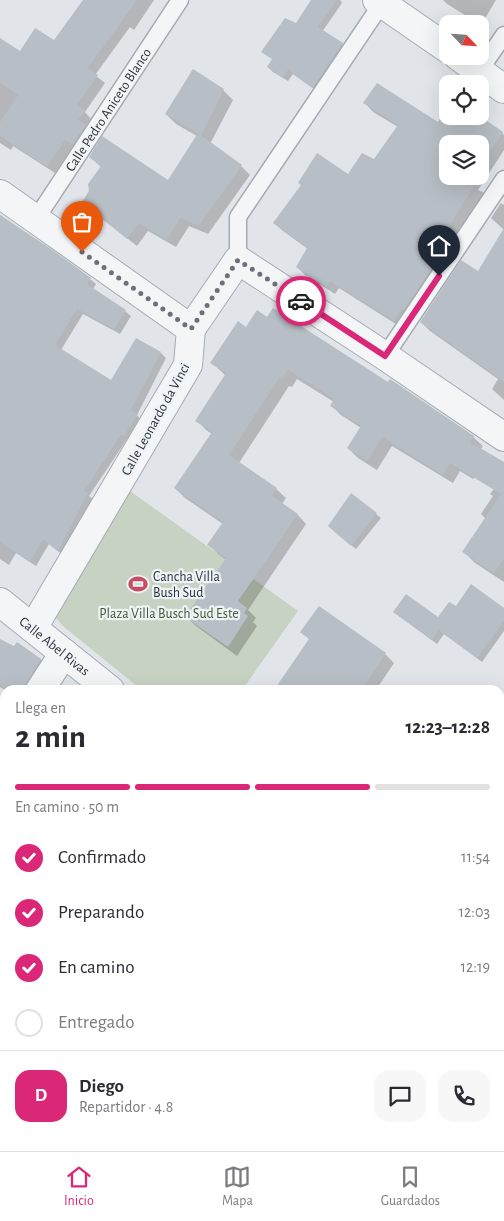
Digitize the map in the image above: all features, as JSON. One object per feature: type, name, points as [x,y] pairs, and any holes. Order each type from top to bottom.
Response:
[{"type":"street","points":[[379,2],[439,43]]},
{"type":"street","points":[[470,65],[504,89]]},
{"type":"street","points":[[0,194],[191,329]]},
{"type":"street","points":[[238,260],[385,356],[504,437]]},
{"type":"street","name":"Calle Leonardo da Vinci","points":[[33,628],[188,365],[191,329],[238,260]]},
{"type":"street","name":"Calle Abel Rivas","points":[[0,602],[104,685]]},
{"type":"street","points":[[43,685],[64,654]]},
{"type":"lane","name":"Calle Pedro Aniceto Blanco","points":[[36,219],[180,0]]},
{"type":"lane","points":[[238,260],[238,217],[379,2]]},
{"type":"lane","points":[[489,47],[504,35]]},
{"type":"lane","points":[[385,356],[504,179]]},
{"type":"green space","name":"Plaza Villa Busch Sud Este","points":[[130,491],[298,611],[246,685],[136,685],[64,627],[55,617]]},
{"type":"building","points":[[83,0],[137,0],[88,68],[98,75],[77,105],[85,111],[78,120],[86,125],[73,145],[65,140],[47,167],[0,136],[0,122],[18,95],[0,83],[0,38],[20,51],[35,28],[54,40]]},
{"type":"building","points":[[311,0],[337,0],[318,27],[343,43],[313,88],[288,70],[283,78],[267,67],[272,59],[261,52],[285,18],[296,23]]},
{"type":"building","points":[[193,69],[224,89],[201,135],[165,114]]},
{"type":"building","points":[[377,83],[438,122],[439,120],[439,125],[489,125],[489,122],[503,132],[489,153],[489,135],[439,135],[439,185],[474,186],[437,245],[444,250],[404,310],[401,309],[394,321],[330,281],[326,287],[296,267],[307,248],[273,223],[301,185],[298,183],[317,153],[348,174],[362,153],[374,159],[398,125],[363,103]]},
{"type":"building","points":[[198,133],[242,165],[199,226],[180,218],[167,240],[139,223],[127,239],[82,202],[89,191],[88,184],[101,166],[89,157],[102,136],[168,180]]},
{"type":"building","points":[[0,215],[91,278],[87,284],[126,310],[114,329],[77,309],[55,345],[111,380],[136,338],[161,352],[131,410],[138,414],[124,436],[121,435],[84,491],[88,493],[58,551],[43,539],[30,562],[0,542]]},
{"type":"building","points":[[504,228],[504,382],[420,322],[461,260],[478,271]]},
{"type":"building","points":[[273,308],[388,382],[390,379],[474,436],[470,442],[504,462],[504,559],[494,573],[462,552],[501,494],[450,463],[443,475],[382,437],[367,461],[347,448],[361,426],[330,406],[334,399],[288,370],[282,379],[280,377],[229,455],[277,488],[272,496],[298,514],[238,601],[247,608],[244,613],[248,616],[228,647],[185,617],[226,558],[207,545],[223,522],[174,488],[212,432],[195,421],[226,373],[210,363],[238,321],[246,327],[257,310],[267,317]]},
{"type":"building","points":[[351,493],[377,513],[351,546],[328,526]]},
{"type":"building","points":[[471,584],[504,608],[504,621],[477,658],[439,630],[432,640],[393,612],[406,594],[438,617],[449,602],[456,606]]},
{"type":"building","points":[[319,606],[386,653],[365,685],[277,685],[309,639],[300,632]]},
{"type":"building","points":[[0,639],[14,646],[17,642],[41,659],[26,685],[0,685]]},
{"type":"way so far","points":[[82,252],[191,329],[238,260],[301,301]]},
{"type":"place","name":"Cancha Villa Bush Sud","points":[[138,584]]},
{"type":"route","points":[[301,301],[385,356],[439,276]]}]
